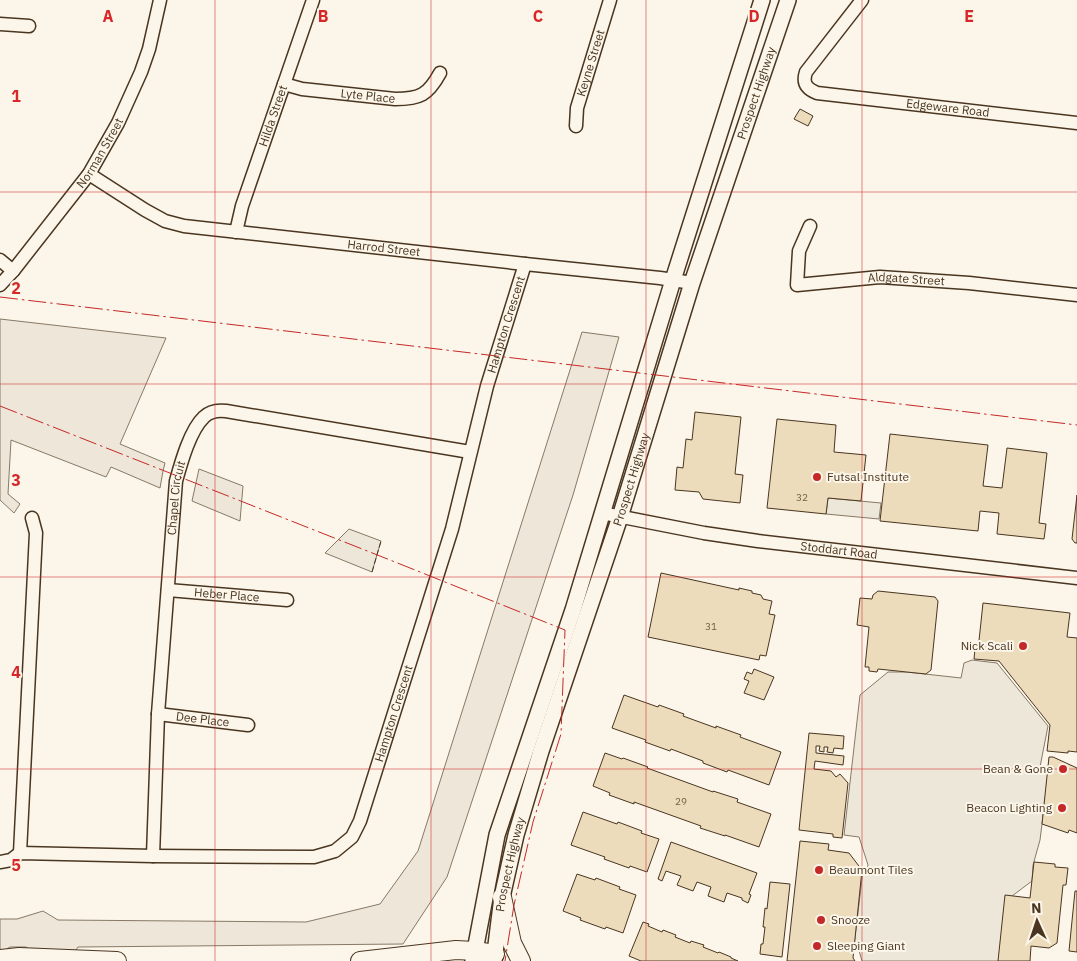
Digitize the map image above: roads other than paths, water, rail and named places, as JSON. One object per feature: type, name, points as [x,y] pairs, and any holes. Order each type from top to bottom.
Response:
[{"type":"highway","points":[[502,897],[512,943],[521,961]]},
{"type":"highway","points":[[360,961],[456,950],[474,956],[494,958]]},
{"type":"highway","points":[[0,959],[117,961]]},
{"type":"main road","name":"Prospect Highway","points":[[474,956],[497,835],[573,610],[673,280],[762,0]]},
{"type":"main road","name":"Prospect Highway","points":[[494,958],[502,897],[516,835],[541,751],[620,517],[692,283],[788,0]]},
{"type":"street","name":"Norman Street","points":[[0,285],[14,271],[88,174],[118,123],[142,72],[160,0]]},
{"type":"street","name":"Hilda Street","points":[[236,232],[242,206],[312,0]]},
{"type":"street","name":"Keyne Street","points":[[576,126],[577,108],[610,0]]},
{"type":"street","name":"Edgeware Road","points":[[862,0],[806,72],[804,79],[806,86],[812,91],[1077,123]]},
{"type":"street","points":[[0,24],[28,26]]},
{"type":"street","name":"Lyte Place","points":[[284,84],[302,89],[409,99],[424,94],[433,85],[440,73]]},
{"type":"street","name":"Harrod Street","points":[[88,174],[145,210],[165,220],[184,226],[653,277],[692,283]]},
{"type":"street","name":"Aldgate Street","points":[[810,226],[799,251],[797,285],[880,277],[969,283],[1077,295]]},
{"type":"street","points":[[0,260],[14,271]]},
{"type":"street","name":"Hampton Crescent","points":[[0,862],[11,860],[20,853],[314,857],[335,850],[352,837],[360,821],[452,529],[486,386],[525,264]]},
{"type":"street","name":"Chapel Circuit","points":[[152,856],[158,714],[176,481],[183,457],[195,430],[204,417],[217,410],[226,411],[470,452]]},
{"type":"street","name":"Stoddart Road","points":[[602,512],[704,533],[1077,578]]},
{"type":"street","points":[[20,853],[36,533],[32,518]]},
{"type":"street","name":"Heber Place","points":[[168,590],[287,600]]},
{"type":"street","name":"Dee Place","points":[[158,714],[248,725]]},
{"type":"place","name":"Futsal Institute","points":[[817,477]]},
{"type":"place","name":"Nick Scali","points":[[1023,646]]},
{"type":"place","name":"Bean & Gone","points":[[1063,769]]},
{"type":"place","name":"Beacon Lighting","points":[[1062,808]]},
{"type":"place","name":"Beaumont Tiles","points":[[819,870]]},
{"type":"place","name":"Snooze","points":[[821,920]]},
{"type":"place","name":"Sleeping Giant","points":[[817,946]]}]
